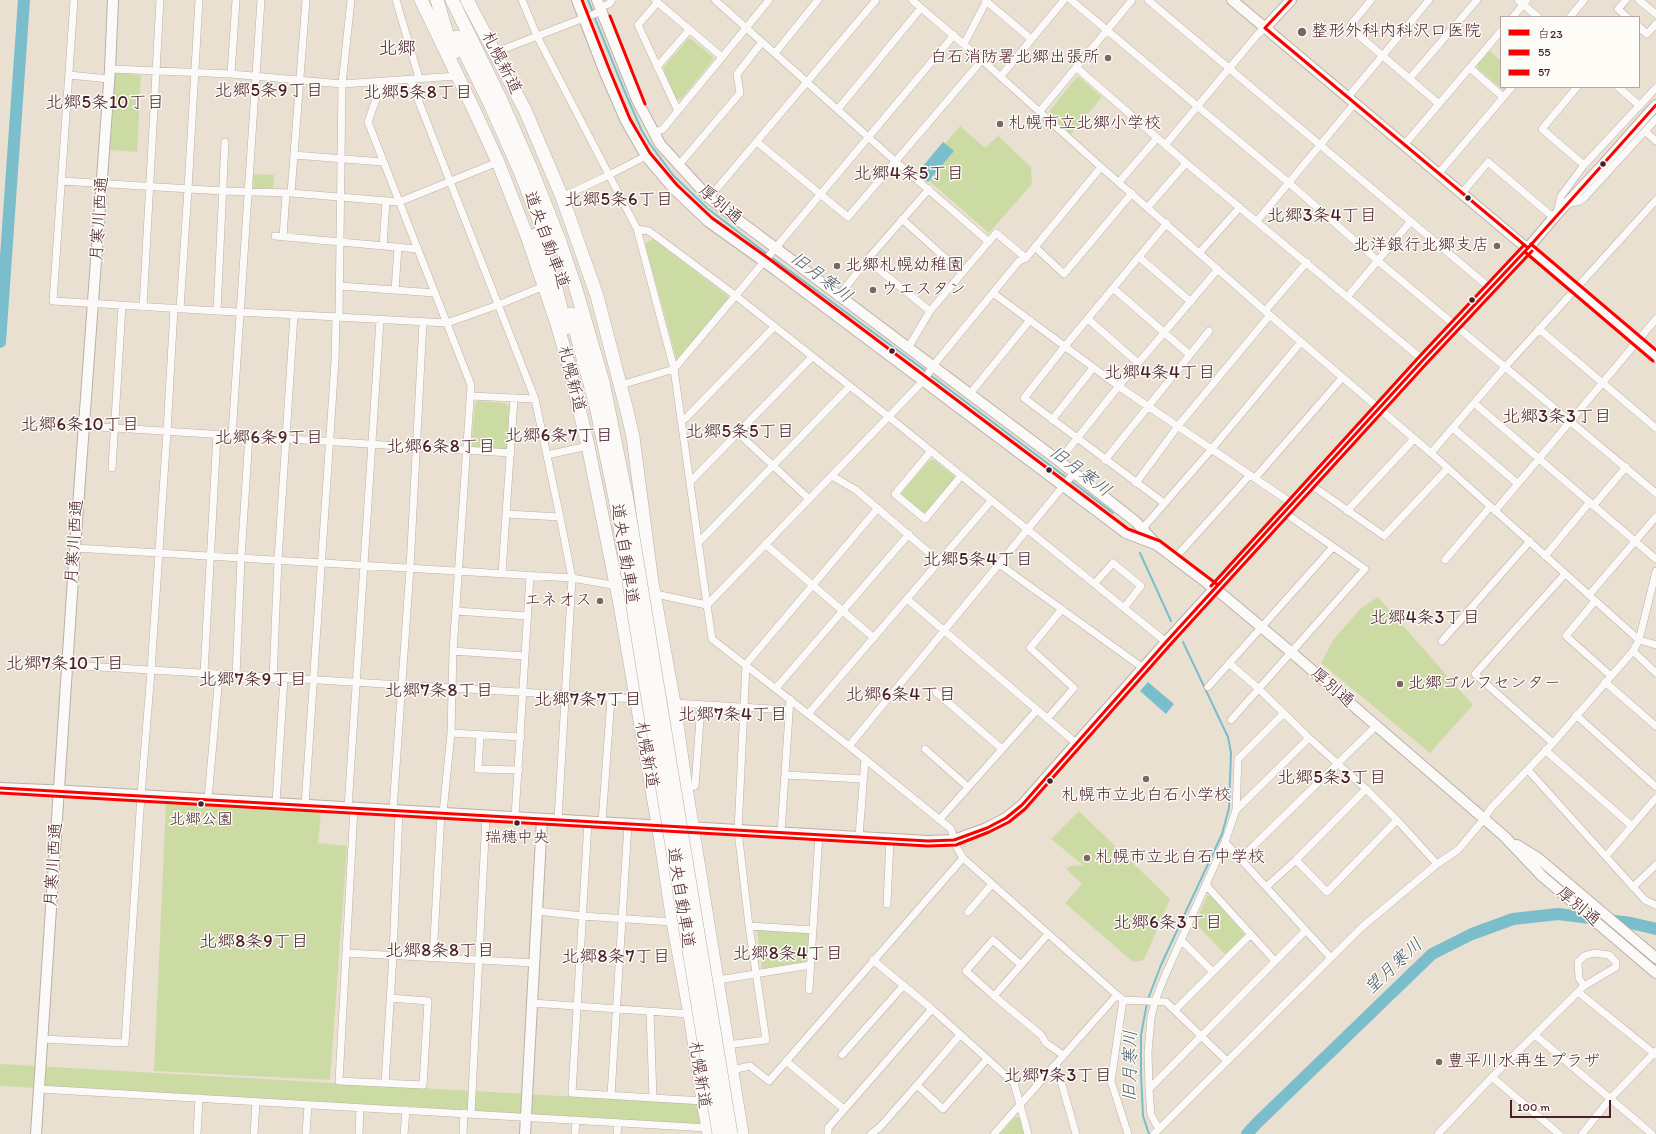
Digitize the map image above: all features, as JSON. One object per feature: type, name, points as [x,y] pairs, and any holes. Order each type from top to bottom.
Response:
[{"type":"highway","name":"札幌新道","points":[[421,0],[498,162],[527,236],[567,359],[588,446],[616,586],[690,1014],[706,1132]]},
{"type":"highway","points":[[438,0],[447,34],[518,190],[556,288],[594,434],[603,477],[604,523]]},
{"type":"highway","name":"道央自動車道","points":[[438,0],[491,106],[533,203],[564,291],[593,392],[606,448],[616,503],[706,1132]]},
{"type":"highway","name":"道央自動車道","points":[[452,0],[501,100],[545,203],[576,289],[603,382],[627,500],[731,1134]]},
{"type":"highway","points":[[456,0],[466,14],[500,77],[534,150],[567,233],[589,294],[624,421],[633,437]]},
{"type":"highway","name":"札幌新道","points":[[467,0],[496,52],[533,126],[562,197],[597,296],[621,385],[633,437],[654,594],[674,703],[692,828],[742,1134]]},
{"type":"street","points":[[74,0],[53,301],[239,313],[447,323],[498,305],[544,286]]},
{"type":"street","name":"月寒川西通","points":[[36,1134],[58,790],[92,304],[94,294],[110,74],[113,0]]},
{"type":"street","points":[[143,307],[160,0]]},
{"type":"street","points":[[42,1039],[125,1043],[167,431],[188,189],[199,0]]},
{"type":"street","points":[[231,74],[236,0]]},
{"type":"street","points":[[232,435],[261,0]]},
{"type":"street","points":[[283,237],[294,156],[306,0]]},
{"type":"street","points":[[305,805],[336,317],[339,317],[342,84],[351,0]]},
{"type":"street","points":[[396,0],[420,78]]},
{"type":"street","points":[[522,0],[537,36],[637,229],[674,369],[712,639],[746,664],[951,829],[956,846],[963,858],[1116,995],[1123,1000],[1166,1002],[1227,1061]]},
{"type":"street","name":"厚別通","points":[[577,0],[586,17],[605,73],[626,121],[646,156],[673,188],[709,222],[766,260],[1065,485],[1126,533],[1157,545]]},
{"type":"street","points":[[496,52],[586,17],[599,8],[609,4],[612,0]]},
{"type":"street","points":[[715,0],[895,161],[989,242]]},
{"type":"street","points":[[654,133],[663,130],[769,0]]},
{"type":"street","points":[[775,53],[818,0]]},
{"type":"street","points":[[709,198],[876,0]]},
{"type":"street","points":[[912,0],[1001,76],[1101,167],[1167,223],[1342,378],[1431,453],[1639,640],[1656,645]]},
{"type":"street","points":[[964,44],[986,0],[1030,39]]},
{"type":"street","points":[[1001,76],[1030,39],[1064,0]]},
{"type":"street","points":[[1071,0],[1289,183],[1378,261],[1456,324],[1505,367],[1656,493]]},
{"type":"street","points":[[1040,112],[1132,0]]},
{"type":"street","points":[[1148,0],[1490,288]]},
{"type":"street","points":[[1232,0],[1656,357]]},
{"type":"street","points":[[1165,145],[1258,34],[1291,0]]},
{"type":"street","points":[[1372,0],[1349,27],[1439,104]]},
{"type":"street","points":[[1257,221],[1320,145],[1383,55],[1429,0]]},
{"type":"street","points":[[1410,78],[1477,0]]},
{"type":"street","points":[[1571,16],[1584,0]]},
{"type":"street","points":[[1626,0],[1618,9],[1626,16]]},
{"type":"street","points":[[1639,0],[1656,14]]},
{"type":"street","points":[[678,111],[638,26],[656,1],[722,57]]},
{"type":"street","points":[[1514,16],[1523,2],[1537,16]]},
{"type":"street","name":"厚別通","points":[[599,8],[637,100],[660,144],[678,166],[709,198],[774,250],[908,348],[931,369],[1059,461],[1073,475],[1143,528],[1157,545],[1174,560],[1215,589],[1291,652],[1504,836],[1542,876],[1656,973]]},
{"type":"street","points":[[838,109],[921,8]]},
{"type":"street","points":[[1640,28],[1647,34],[1656,24]]},
{"type":"street","points":[[657,67],[689,30]]},
{"type":"street","points":[[1404,145],[1500,32]]},
{"type":"street","points":[[621,385],[674,369],[954,35]]},
{"type":"street","points":[[678,166],[740,93],[737,74],[762,42]]},
{"type":"street","points":[[757,142],[848,217],[982,60]]},
{"type":"street","points":[[1077,68],[1186,163],[1348,296],[1423,360]]},
{"type":"street","points":[[1470,68],[1503,97]]},
{"type":"street","points":[[69,75],[156,72],[231,74],[342,84],[457,76]]},
{"type":"street","points":[[410,80],[535,399],[560,517],[572,578],[558,820]]},
{"type":"street","points":[[382,82],[368,122],[470,385],[453,651],[451,734],[442,813],[432,957]]},
{"type":"street","points":[[1439,173],[1511,88]]},
{"type":"street","points":[[1576,88],[1542,129],[1584,165]]},
{"type":"street","points":[[1619,88],[1640,106]]},
{"type":"street","points":[[1555,216],[1561,196],[1584,165],[1656,88]]},
{"type":"street","points":[[0,788],[58,790],[928,841],[954,840],[993,824],[1006,818],[1022,806],[1166,642],[1456,324],[1528,248],[1555,216],[1656,105]]},
{"type":"street","points":[[1566,204],[1580,201],[1585,197],[1656,119]]},
{"type":"street","points":[[1645,131],[1656,141]]},
{"type":"street","points":[[1119,182],[1157,138]]},
{"type":"street","points":[[217,311],[225,142]]},
{"type":"street","points":[[294,156],[383,162]]},
{"type":"street","points":[[562,197],[610,175],[646,156]]},
{"type":"street","points":[[61,181],[223,191],[288,193],[399,202],[498,162]]},
{"type":"street","points":[[1462,193],[1488,162],[1555,216]]},
{"type":"street","points":[[1148,207],[1186,163]]},
{"type":"street","points":[[707,605],[924,379],[993,293],[1020,261],[1026,258],[1101,167]]},
{"type":"street","points":[[838,297],[867,260],[929,189]]},
{"type":"street","points":[[1035,247],[1064,274],[1132,193]]},
{"type":"street","points":[[1431,453],[1575,288],[1656,200]]},
{"type":"street","points":[[383,246],[386,201]]},
{"type":"street","points":[[1200,252],[1240,207]]},
{"type":"street","points":[[902,219],[962,273]]},
{"type":"street","points":[[1348,296],[1411,221]]},
{"type":"street","points":[[1164,503],[1024,398],[1167,223]]},
{"type":"street","points":[[637,229],[649,231],[736,296],[889,417],[1166,642]]},
{"type":"street","points":[[908,348],[930,311],[996,233],[1026,258]]},
{"type":"street","points":[[275,236],[417,249]]},
{"type":"street","points":[[395,290],[398,247]]},
{"type":"street","points":[[1139,257],[1191,302]]},
{"type":"street","points":[[867,260],[930,311]]},
{"type":"street","points":[[1136,483],[1178,426],[1307,262]]},
{"type":"street","points":[[1059,461],[1118,387],[1218,269]]},
{"type":"street","points":[[340,286],[435,293]]},
{"type":"street","points":[[1113,288],[1190,355]]},
{"type":"street","points":[[993,293],[1118,387],[1293,504]]},
{"type":"street","points":[[112,468],[122,306]]},
{"type":"street","points":[[273,678],[278,560],[294,315]]},
{"type":"street","points":[[1088,319],[1138,363]]},
{"type":"street","points":[[1446,560],[1539,460],[1656,319]]},
{"type":"street","points":[[380,320],[356,683],[346,953],[339,1081],[423,1085],[428,1001],[390,998]]},
{"type":"street","points":[[969,395],[1030,320]]},
{"type":"street","points":[[385,1084],[393,955],[396,811],[402,686],[423,322]]},
{"type":"street","points":[[681,421],[686,418],[774,327]]},
{"type":"street","points":[[1539,329],[1656,428]]},
{"type":"street","points":[[1105,460],[1209,330]]},
{"type":"street","points":[[1143,528],[1212,449],[1301,342]]},
{"type":"street","points":[[690,482],[812,357]]},
{"type":"street","points":[[1052,420],[1093,368]]},
{"type":"street","points":[[1174,560],[1342,378]]},
{"type":"street","points":[[699,542],[850,386]]},
{"type":"street","points":[[470,396],[535,399]]},
{"type":"street","points":[[502,573],[514,398]]},
{"type":"street","points":[[1474,403],[1656,559]]},
{"type":"street","points":[[84,426],[511,453]]},
{"type":"street","points":[[1453,428],[1518,484]]},
{"type":"street","points":[[738,433],[809,499]]},
{"type":"street","points":[[204,674],[209,556],[217,434]]},
{"type":"street","points":[[236,676],[241,558],[249,436]]},
{"type":"street","points":[[1347,511],[1414,439]]},
{"type":"street","points":[[547,455],[588,446]]},
{"type":"street","points":[[931,451],[895,494],[925,519],[961,476]]},
{"type":"street","points":[[1594,506],[1626,467]]},
{"type":"street","points":[[1310,484],[1384,536],[1448,468]]},
{"type":"street","points":[[849,746],[1073,475]]},
{"type":"street","points":[[832,476],[856,490],[940,562]]},
{"type":"street","points":[[808,714],[991,501]]},
{"type":"street","points":[[1545,556],[1589,503],[1594,506]]},
{"type":"street","points":[[728,1046],[766,1040],[749,926],[738,831],[746,664],[878,508]]},
{"type":"street","points":[[1231,720],[1365,569],[1285,513]]},
{"type":"street","points":[[506,514],[560,517]]},
{"type":"street","points":[[1589,595],[1656,517]]},
{"type":"street","points":[[776,688],[909,534]]},
{"type":"street","points":[[1442,641],[1530,542]]},
{"type":"street","points":[[765,544],[874,638]]},
{"type":"street","points":[[1208,687],[1333,547]]},
{"type":"street","points":[[75,548],[572,578],[707,605]]},
{"type":"street","points":[[1094,584],[1112,563],[1141,586],[1124,608]]},
{"type":"street","points":[[999,564],[1143,668]]},
{"type":"street","points":[[1553,743],[1475,674],[1566,574]]},
{"type":"street","points":[[1284,713],[1238,759],[1236,810],[1225,842],[1153,1001],[1148,1052],[1148,1088],[1151,1115],[1156,1131],[1362,927],[1437,864],[1458,850],[1484,819],[1491,808],[1553,743],[1633,651],[1639,640],[1656,574]]},
{"type":"street","points":[[516,817],[524,656],[530,575]]},
{"type":"street","points":[[907,599],[1076,744]]},
{"type":"street","points":[[1595,601],[1566,636],[1610,676]]},
{"type":"street","points":[[1047,719],[1074,688],[1030,648],[1062,609]]},
{"type":"street","points":[[456,611],[527,616]]},
{"type":"street","points":[[453,651],[524,656]]},
{"type":"street","points":[[1633,651],[1656,673]]},
{"type":"street","points":[[1230,664],[1259,689],[1309,738],[1366,789],[1397,820],[1437,864]]},
{"type":"street","points":[[67,665],[636,699]]},
{"type":"street","points":[[208,799],[220,675]]},
{"type":"street","points":[[276,803],[284,678]]},
{"type":"street","points":[[1605,682],[1656,726]]},
{"type":"street","points":[[936,692],[1002,749]]},
{"type":"street","points":[[602,822],[611,698]]},
{"type":"street","points":[[781,833],[790,699]]},
{"type":"street","points":[[674,703],[701,706],[789,710]]},
{"type":"street","points":[[686,788],[696,786],[701,706]]},
{"type":"street","points":[[939,820],[1037,710]]},
{"type":"street","points":[[1576,715],[1656,787]]},
{"type":"street","points":[[1240,859],[1376,726]]},
{"type":"street","points":[[451,734],[521,737]]},
{"type":"street","points":[[480,736],[478,769],[519,770]]},
{"type":"street","points":[[1236,810],[1309,738]]},
{"type":"street","points":[[925,749],[968,787]]},
{"type":"street","points":[[1545,750],[1632,826]]},
{"type":"street","points":[[859,837],[865,759]]},
{"type":"street","points":[[1528,770],[1645,900],[1656,905]]},
{"type":"street","points":[[786,775],[863,780]]},
{"type":"street","points":[[1266,887],[1296,860],[1366,789]]},
{"type":"street","points":[[1606,856],[1656,798]]},
{"type":"street","points":[[463,1134],[468,1114],[486,816]]},
{"type":"street","points":[[525,1134],[542,819]]},
{"type":"street","points":[[1296,860],[1327,892],[1397,820]]},
{"type":"street","points":[[588,822],[572,1093],[703,1101]]},
{"type":"street","points":[[611,1095],[628,824]]},
{"type":"street","points":[[809,990],[819,835]]},
{"type":"street","name":"厚別通","points":[[1504,836],[1538,858],[1656,958]]},
{"type":"street","points":[[887,904],[890,839]]},
{"type":"street","points":[[1225,842],[1331,958]]},
{"type":"street","points":[[732,1070],[750,1066],[769,1081],[963,858]]},
{"type":"street","points":[[1634,887],[1656,865]]},
{"type":"street","points":[[968,912],[992,884]]},
{"type":"street","points":[[1206,885],[1275,961]]},
{"type":"street","points":[[537,912],[673,922]]},
{"type":"street","points":[[749,926],[813,930]]},
{"type":"street","points":[[1148,1088],[1305,931]]},
{"type":"street","points":[[994,996],[1048,934]]},
{"type":"street","points":[[1175,1010],[1250,935]]},
{"type":"street","points":[[1021,965],[993,940],[966,971],[1041,1035],[1046,1043],[1063,1056]]},
{"type":"street","points":[[1181,940],[1213,972]]},
{"type":"street","points":[[346,953],[535,963]]},
{"type":"street","points":[[1440,1133],[1492,1077],[1584,986],[1616,967],[1616,962],[1609,955],[1594,953],[1584,956],[1578,962],[1579,978],[1584,986]]},
{"type":"street","points":[[873,960],[932,1009],[1014,1083],[1028,1134]]},
{"type":"street","points":[[718,980],[810,966]]},
{"type":"street","points":[[842,1055],[904,985]]},
{"type":"street","points":[[1578,992],[1655,1053],[1610,1099],[1582,1134]]},
{"type":"street","points":[[994,1134],[1116,995]]},
{"type":"street","points":[[1123,1000],[1111,1082],[1128,1134]]},
{"type":"street","points":[[532,1003],[690,1014]]},
{"type":"street","points":[[828,1134],[828,1128],[932,1009]]},
{"type":"street","points":[[650,1012],[653,1098]]},
{"type":"street","points":[[871,1134],[880,1127],[960,1035]]},
{"type":"street","points":[[1535,1035],[1652,1134]]},
{"type":"street","points":[[917,1085],[943,1109],[987,1059]]},
{"type":"street","points":[[786,1061],[844,1109]]},
{"type":"street","points":[[1056,1064],[1076,1134]]},
{"type":"street","points":[[1492,1077],[1559,1134]]},
{"type":"street","points":[[39,1086],[256,1102],[576,1120],[618,1123],[662,1130],[706,1132]]},
{"type":"street","points":[[197,1134],[199,1098]]},
{"type":"street","points":[[254,1134],[256,1102]]},
{"type":"street","points":[[306,1134],[308,1105]]},
{"type":"street","points":[[359,1134],[360,1108]]},
{"type":"street","points":[[404,1134],[406,1110]]},
{"type":"street","points":[[575,1134],[576,1120]]},
{"type":"street","points":[[617,1134],[618,1123]]},
{"type":"green space","points":[[688,39],[691,39],[713,57],[713,60],[681,99],[676,100],[664,67]]},
{"type":"green space","points":[[1490,51],[1500,60],[1500,87],[1478,69],[1477,65]]},
{"type":"green space","points":[[115,73],[141,75],[137,152],[110,150]]},
{"type":"green space","points":[[1079,77],[1102,97],[1071,134],[1050,115],[1050,110],[1076,78]]},
{"type":"green space","points":[[960,126],[985,148],[998,136],[1031,167],[1032,184],[989,233],[920,173]]},
{"type":"green space","points":[[253,174],[274,175],[273,188],[254,188]]},
{"type":"green space","points":[[653,239],[729,297],[729,301],[677,361],[645,244]]},
{"type":"green space","points":[[477,401],[505,403],[509,407],[508,448],[505,451],[471,448],[475,404]]},
{"type":"green space","points":[[930,460],[934,460],[955,477],[926,513],[902,496],[902,492]]},
{"type":"green space","name":"北郷ゴルフセンター","points":[[1378,597],[1473,705],[1430,753],[1321,663],[1334,639],[1360,609]]},
{"type":"green space","name":"北郷公園","points":[[166,802],[321,812],[318,843],[347,846],[330,1080],[154,1071]]},
{"type":"green space","points":[[1079,811],[1170,899],[1144,960],[1133,962],[1065,903],[1082,884],[1066,869],[1070,866],[1083,865],[1051,839]]},
{"type":"green space","points":[[1207,896],[1211,896],[1244,934],[1244,936],[1225,954],[1195,923]]},
{"type":"green space","points":[[762,929],[808,932],[810,936],[808,963],[764,970],[762,968],[757,931]]},
{"type":"green space","points":[[0,1064],[701,1104],[703,1125],[0,1086]]},
{"type":"green space","points":[[1015,1117],[1020,1118],[1024,1134],[1000,1134]]},
{"type":"water","points":[[943,142],[954,151],[928,182],[917,173]]},
{"type":"water","points":[[1148,682],[1174,704],[1166,714],[1140,691]]},
{"type":"water","points":[[1257,1116],[1264,1122],[1253,1134],[1241,1134]]},
{"type":"waterway","points":[[0,342],[24,0]]},
{"type":"waterway","name":"旧月寒川","points":[[588,0],[593,12]]},
{"type":"waterway","name":"旧月寒川","points":[[594,16],[624,90],[642,131],[650,144],[673,175],[707,208],[767,254]]},
{"type":"waterway","name":"旧月寒川","points":[[771,257],[927,372]]},
{"type":"waterway","name":"旧月寒川","points":[[930,375],[1067,478]]},
{"type":"waterway","name":"旧月寒川","points":[[1071,481],[1113,513]]},
{"type":"waterway","name":"旧月寒川","points":[[1140,553],[1171,621]]},
{"type":"waterway","name":"旧月寒川","points":[[1148,999],[1161,965],[1222,834],[1229,808],[1231,753],[1228,737],[1183,642]]},
{"type":"waterway","name":"望月寒川","points":[[1247,1134],[1432,954],[1472,934],[1513,919],[1558,914],[1631,923],[1656,929]]},
{"type":"waterway","name":"旧月寒川","points":[[1147,1003],[1141,1035],[1141,1073],[1143,1116],[1149,1134]]},
{"type":"transit line","name":"57","points":[[582,0],[630,119],[650,153],[677,185],[712,218],[768,258],[1128,529],[1160,541],[1218,585]]},
{"type":"transit line","name":"白23","points":[[1265,28],[1291,0]]},
{"type":"transit line","name":"57","points":[[610,16],[645,104]]},
{"type":"transit line","name":"白23","points":[[1265,28],[1528,248]]},
{"type":"transit line","name":"白23","points":[[0,788],[928,841],[954,840],[987,828],[1006,818],[1022,805],[1166,642],[1423,360],[1528,248],[1656,105]]},
{"type":"transit line","name":"57","points":[[1531,244],[1656,350]]},
{"type":"transit line","name":"57","points":[[1211,586],[1419,357],[1524,245]]},
{"type":"transit line","name":"55","points":[[0,793],[928,846],[956,845],[989,832],[1009,822],[1025,809],[1170,645],[1427,363],[1532,251]]},
{"type":"transit line","name":"55","points":[[1525,252],[1653,361]]},
{"type":"place","name":"整形外科内科沢口医院","points":[[1302,32]]},
{"type":"place","name":"白石消防署北郷出張所","points":[[1108,58]]},
{"type":"place","name":"札幌市立北郷小学校","points":[[1000,124]]},
{"type":"place","name":"北洋銀行北郷支店","points":[[1497,246]]},
{"type":"place","name":"北郷札幌幼稚園","points":[[837,266]]},
{"type":"place","name":"ウエスタン","points":[[873,290]]},
{"type":"place","name":"エネオス","points":[[600,601]]},
{"type":"place","name":"北郷ゴルフセンター","points":[[1400,684]]},
{"type":"place","name":"札幌市立北白石小学校","points":[[1146,779]]},
{"type":"place","name":"北郷公園","points":[[201,804]]},
{"type":"place","name":"瑞穂中央","points":[[517,823]]},
{"type":"place","name":"札幌市立北白石中学校","points":[[1087,858]]},
{"type":"place","name":"豊平川水再生プラザ","points":[[1439,1062]]},
{"type":"district","name":"北郷","points":[[397,49]]},
{"type":"district","name":"北郷5条9丁目","points":[[269,91]]},
{"type":"district","name":"北郷5条8丁目","points":[[418,93]]},
{"type":"district","name":"北郷5条10丁目","points":[[105,103]]},
{"type":"district","name":"北郷4条5丁目","points":[[909,174]]},
{"type":"district","name":"北郷5条6丁目","points":[[619,200]]},
{"type":"district","name":"北郷3条4丁目","points":[[1322,216]]},
{"type":"district","name":"北郷4条4丁目","points":[[1160,373]]},
{"type":"district","name":"北郷3条3丁目","points":[[1557,417]]},
{"type":"district","name":"北郷6条10丁目","points":[[80,425]]},
{"type":"district","name":"北郷5条5丁目","points":[[740,432]]},
{"type":"district","name":"北郷6条7丁目","points":[[559,436]]},
{"type":"district","name":"北郷6条9丁目","points":[[269,438]]},
{"type":"district","name":"北郷6条8丁目","points":[[441,447]]},
{"type":"district","name":"北郷5条4丁目","points":[[978,560]]},
{"type":"district","name":"北郷4条3丁目","points":[[1425,618]]},
{"type":"district","name":"北郷7条10丁目","points":[[65,664]]},
{"type":"district","name":"北郷7条9丁目","points":[[253,680]]},
{"type":"district","name":"北郷7条8丁目","points":[[439,691]]},
{"type":"district","name":"北郷6条4丁目","points":[[901,695]]},
{"type":"district","name":"北郷7条7丁目","points":[[588,700]]},
{"type":"district","name":"北郷7条4丁目","points":[[733,715]]},
{"type":"district","name":"北郷5条3丁目","points":[[1332,778]]},
{"type":"district","name":"北郷6条3丁目","points":[[1168,923]]},
{"type":"district","name":"北郷8条9丁目","points":[[254,942]]},
{"type":"district","name":"北郷8条8丁目","points":[[440,951]]},
{"type":"district","name":"北郷8条4丁目","points":[[788,954]]},
{"type":"district","name":"北郷8条7丁目","points":[[616,957]]},
{"type":"district","name":"北郷7条3丁目","points":[[1058,1076]]}]
